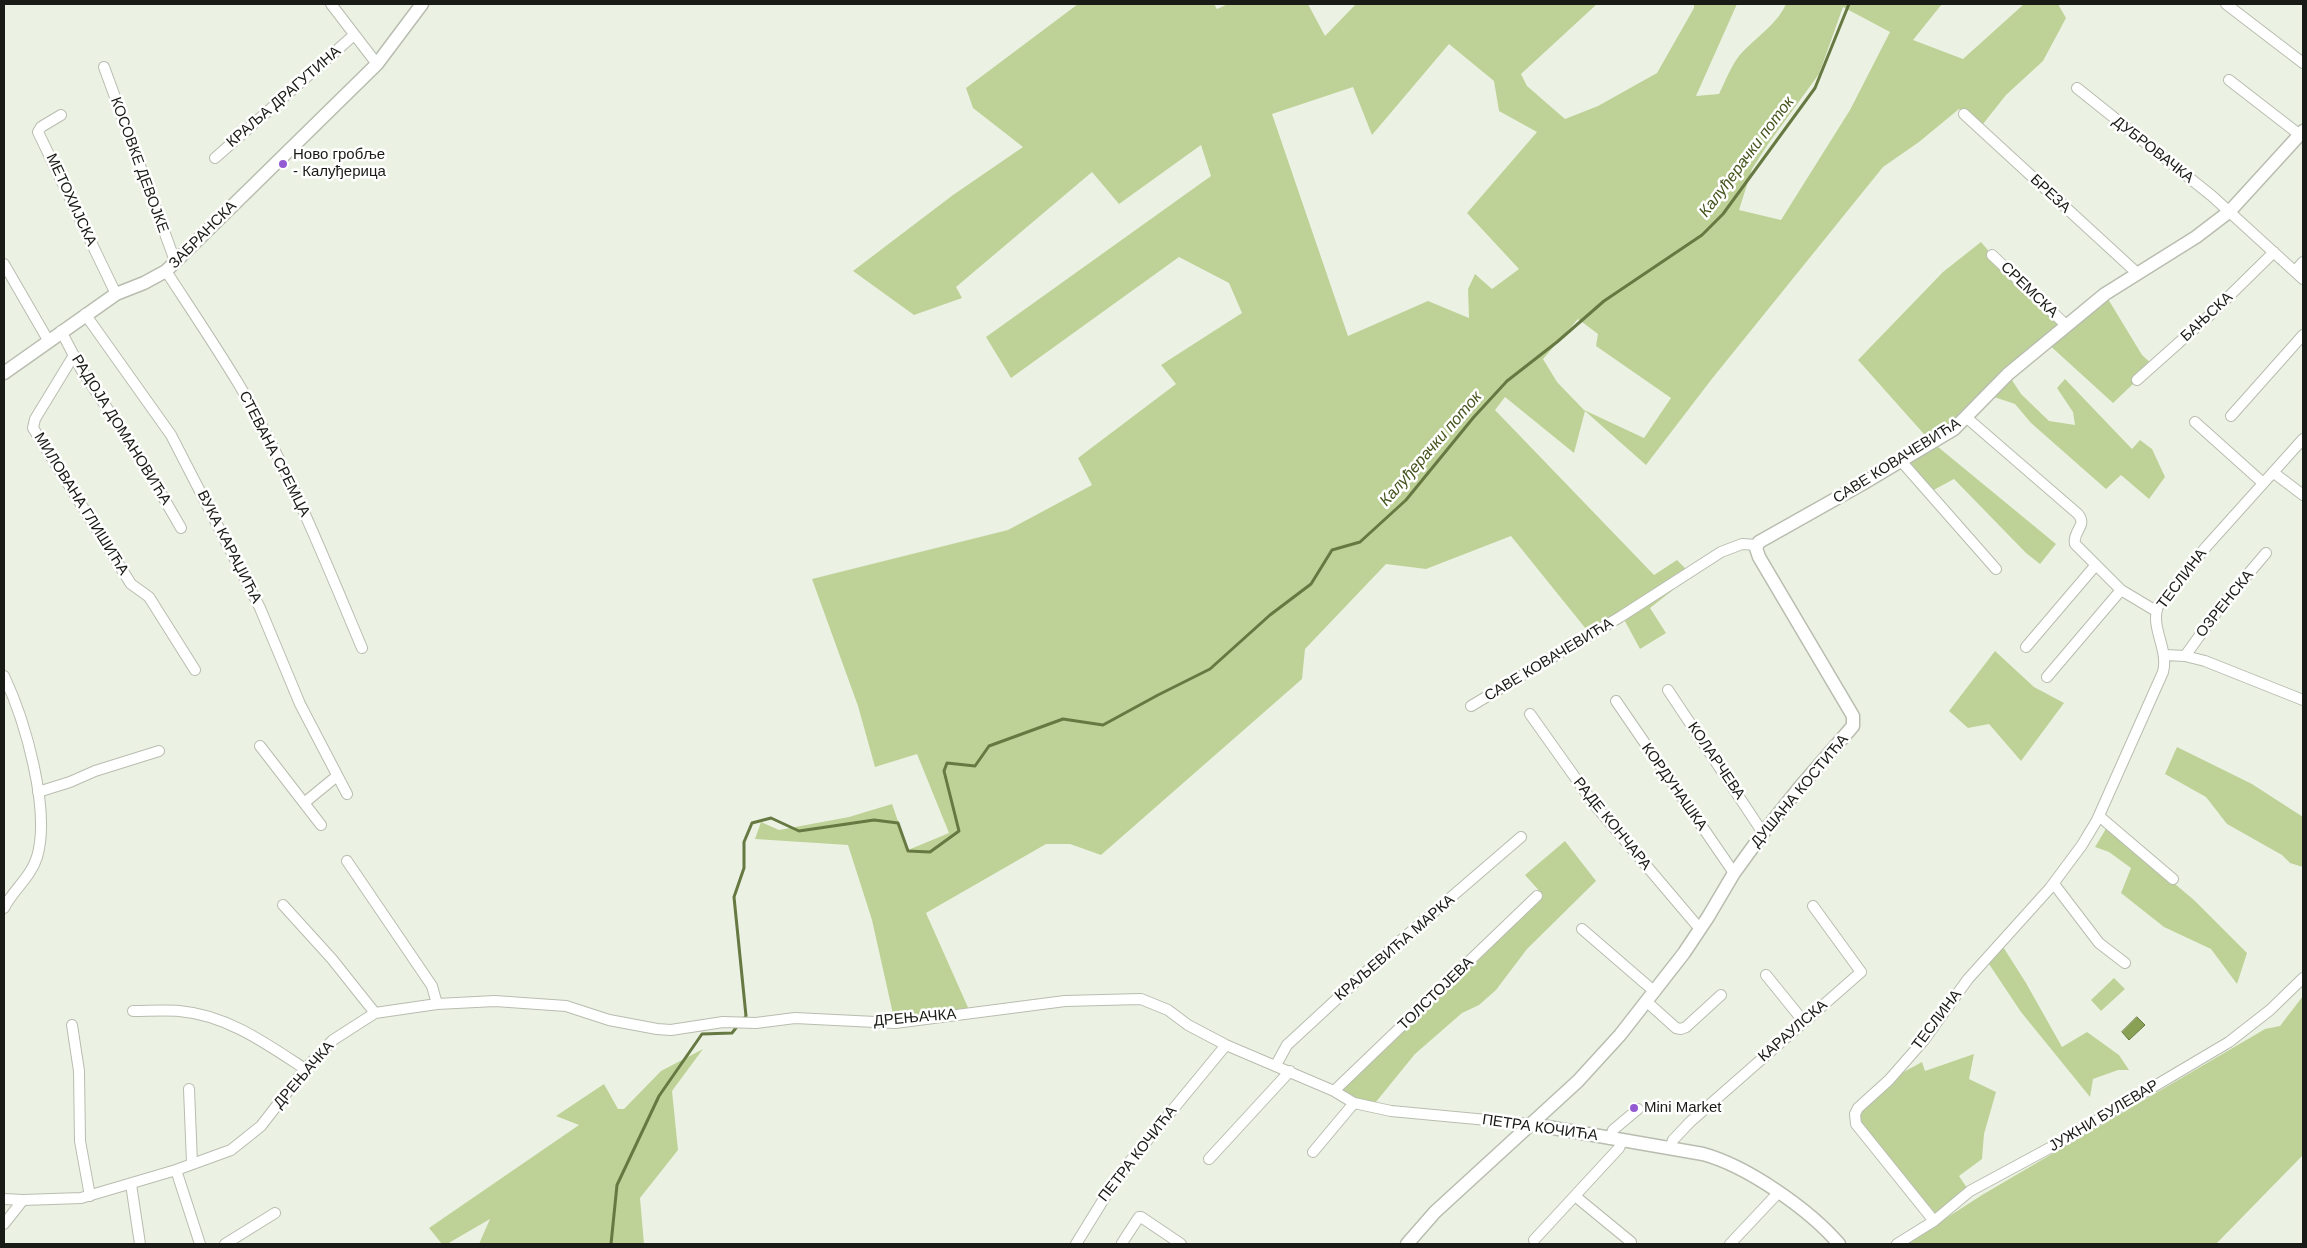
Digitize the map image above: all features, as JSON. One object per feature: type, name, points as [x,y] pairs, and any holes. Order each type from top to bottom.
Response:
[{"type":"street","points":[[331,4],[377,64]]},
{"type":"street","name":"ЗАБРАНСКА","points":[[4,373],[48,340],[116,294],[144,283],[166,271],[377,64],[422,4]]},
{"type":"street","points":[[2226,4],[2303,63]]},
{"type":"street","name":"КРАЉА ДРАГУТИНА","points":[[214,158],[354,35]]},
{"type":"street","name":"КОСОВКЕ ДЕВОЈКЕ","points":[[104,67],[175,261]]},
{"type":"street","points":[[2229,80],[2302,133]]},
{"type":"street","name":"ДУБРОВАЧКА","points":[[2077,88],[2230,211],[2299,275]]},
{"type":"street","name":"БРЕЗА","points":[[1964,114],[2136,273]]},
{"type":"street","name":"МЕТОХИЈСКА","points":[[61,115],[41,127],[38,132],[116,294]]},
{"type":"street","name":"САВЕ КОВАЧЕВИЋА","points":[[1471,706],[1620,617],[1721,552],[1742,544],[1757,545],[1761,540],[1799,521],[1954,429],[2008,374],[2105,294],[2196,237],[2230,211],[2302,133]]},
{"type":"street","name":"БАЊСКА","points":[[2137,380],[2211,314],[2274,252]]},
{"type":"street","name":"СРЕМСКА","points":[[1992,255],[2066,325]]},
{"type":"street","points":[[2299,275],[2303,262]]},
{"type":"street","points":[[4,264],[48,340]]},
{"type":"street","name":"СТЕВАНА СРЕМЦА","points":[[166,271],[238,384],[270,443],[321,550],[362,648]]},
{"type":"street","name":"ВУКА КАРАЏИЋА","points":[[85,314],[171,435],[260,608],[300,704],[347,794]]},
{"type":"street","name":"РАДОЈА ДОМАНОВИЋА","points":[[61,331],[90,384],[140,457],[181,528]]},
{"type":"street","points":[[2231,416],[2303,335]]},
{"type":"street","name":"МИЛОВАНА ГЛИШИЋА","points":[[74,355],[35,419],[33,428],[131,584],[149,596],[196,670]]},
{"type":"street","points":[[1966,418],[2078,514],[2082,519],[2082,524],[2074,535],[2075,544],[2121,590],[2156,611]]},
{"type":"street","points":[[2195,422],[2263,483]]},
{"type":"street","name":"ТЕСЛИНА","points":[[1934,1222],[1856,1124],[1855,1114],[1858,1108],[1889,1080],[1924,1040],[1985,958],[2054,884],[2082,845],[2099,816],[2117,771],[2159,685],[2165,666],[2165,655],[2158,630],[2156,611],[2173,586],[2303,439]]},
{"type":"street","points":[[1901,461],[1996,569]]},
{"type":"street","points":[[2274,473],[2303,495]]},
{"type":"street","name":"ДУШАНА КОСТИЋА","points":[[1407,1244],[1435,1212],[1578,1081],[1651,997],[1700,929],[1734,873],[1763,833],[1853,726],[1853,716],[1759,557],[1757,545]]},
{"type":"street","name":"ОЗРЕНСКА","points":[[2185,656],[2221,606],[2266,553]]},
{"type":"street","points":[[2026,647],[2095,566]]},
{"type":"street","points":[[2047,677],[2121,590]]},
{"type":"street","points":[[2165,655],[2185,656],[2205,661],[2303,700]]},
{"type":"street","points":[[4,676],[13,696],[26,737],[41,814],[37,857],[26,878],[4,908]]},
{"type":"street","name":"КОЛАРЧЕВА","points":[[1668,690],[1763,833]]},
{"type":"street","name":"КОРДУНАШКА","points":[[1616,700],[1734,873]]},
{"type":"street","name":"РАДЕ КОНЧАРА","points":[[1530,714],[1594,804],[1700,929]]},
{"type":"street","points":[[260,746],[320,824]]},
{"type":"street","points":[[38,792],[70,782],[95,771],[159,752]]},
{"type":"street","points":[[304,803],[337,776]]},
{"type":"street","points":[[2099,816],[2173,879]]},
{"type":"street","name":"КРАЉЕВИЋА МАРКА","points":[[1276,1065],[1282,1052],[1293,1040],[1392,948],[1521,837]]},
{"type":"street","points":[[347,861],[432,986],[437,1004]]},
{"type":"street","points":[[2054,884],[2099,943],[2125,963]]},
{"type":"street","points":[[4,888],[12,896]]},
{"type":"street","name":"ТОЛСТОЈЕВА","points":[[1334,1091],[1537,896]]},
{"type":"street","points":[[283,905],[332,959],[376,1013]]},
{"type":"street","name":"КАРАУЛСКА","points":[[1670,1149],[1673,1140],[1690,1122],[1861,972],[1813,906]]},
{"type":"street","points":[[1582,929],[1651,997],[1676,1028],[1686,1027],[1721,995]]},
{"type":"street","points":[[1766,975],[1804,1022]]},
{"type":"street","name":"ЈУЖНИ БУЛЕВАР","points":[[1897,1244],[1934,1222],[1970,1192],[2057,1144],[2229,1042],[2270,1010],[2303,978]]},
{"type":"street","name":"ПЕТРА КОЧИЋА","points":[[1084,999],[1133,998],[1151,1002],[1226,1045],[1290,1071],[1334,1091],[1354,1103],[1391,1111],[1530,1124],[1703,1154],[1728,1162],[1751,1175],[1807,1214],[1839,1244]]},
{"type":"street","name":"ДРЕЊАЧКА","points":[[4,1198],[23,1200],[90,1196],[176,1170],[231,1150],[261,1126],[305,1069],[332,1040],[376,1013],[437,1004],[495,1001],[566,1006],[609,1020],[657,1030],[689,1028],[723,1022],[735,1024],[795,1018],[895,1023],[1013,1006],[1084,999]]},
{"type":"street","points":[[133,1011],[180,1011],[218,1020],[248,1033],[305,1069]]},
{"type":"street","points":[[72,1025],[79,1071],[80,1141],[90,1196]]},
{"type":"street","name":"ПЕТРА КОЧИЋА","points":[[1076,1244],[1118,1176],[1226,1045]]},
{"type":"street","points":[[1210,1159],[1290,1071]]},
{"type":"street","points":[[189,1089],[192,1163]]},
{"type":"street","points":[[1313,1152],[1354,1103]]},
{"type":"street","points":[[1534,1240],[1619,1148],[1613,1130],[1638,1109]]},
{"type":"street","points":[[176,1170],[200,1244]]},
{"type":"street","points":[[131,1184],[140,1244]]},
{"type":"street","points":[[1730,1244],[1778,1194]]},
{"type":"street","points":[[1575,1196],[1631,1242]]},
{"type":"street","points":[[4,1224],[23,1200]]},
{"type":"street","points":[[225,1244],[275,1213]]},
{"type":"street","points":[[1122,1243],[1139,1217],[1142,1217],[1181,1244]]},
{"type":"shaded area","points":[[1078,4],[1214,4],[1217,9],[1228,4],[1308,4],[1325,36],[1356,4],[1597,4],[1521,74],[1527,86],[1565,119],[1598,106],[1657,73],[1694,8],[1694,4],[1737,4],[1696,96],[1719,94],[1739,56],[1777,19],[1786,4],[1942,4],[1913,40],[1963,59],[2024,4],[2058,4],[2066,18],[2043,61],[2006,95],[1979,129],[1959,109],[1919,142],[1883,167],[1711,380],[1646,465],[1585,411],[1574,453],[1505,397],[1495,410],[1654,575],[1677,560],[1692,575],[1650,608],[1666,633],[1640,649],[1620,612],[1586,629],[1511,536],[1426,569],[1386,564],[1305,649],[1302,679],[1101,855],[1070,844],[1046,844],[926,913],[970,1012],[895,1023],[872,920],[848,845],[755,839],[761,822],[779,830],[849,817],[892,804],[908,850],[949,833],[917,754],[875,767],[858,706],[812,579],[1008,530],[1092,485],[1078,458],[1176,384],[1161,365],[1242,313],[1229,283],[1179,257],[1011,378],[986,337],[1211,176],[1201,145],[1119,204],[1092,172],[956,287],[962,298],[914,315],[853,271],[953,195],[1023,147],[973,108],[966,88]],"holes":[[[1843,7],[1890,32],[1850,110],[1781,220],[1739,210],[1752,169],[1819,74]],[[1449,44],[1494,81],[1499,111],[1537,132],[1467,213],[1519,269],[1492,289],[1475,274],[1468,289],[1469,318],[1428,301],[1348,336],[1272,114],[1353,87],[1372,135]],[[1578,319],[1598,334],[1596,346],[1671,398],[1644,438],[1584,410],[1557,382],[1543,359]]]},
{"type":"shaded area","points":[[1981,242],[1992,255],[2065,325],[2105,294],[2142,355],[2153,365],[2113,403],[2046,342],[2008,374],[2021,394],[2049,421],[2075,425],[2073,412],[2057,388],[2065,379],[2132,449],[2140,440],[2152,449],[2165,477],[2149,499],[2121,475],[2106,489],[2031,423],[2015,404],[1988,395],[1932,442],[2056,544],[2040,564],[2026,553],[1954,479],[1928,493],[1901,461],[1931,442],[1858,360],[1943,272]]},
{"type":"shaded area","points":[[1995,651],[2034,687],[2064,703],[2021,761],[1989,724],[1968,728],[1949,711]]},
{"type":"shaded area","points":[[2177,747],[2252,784],[2303,817],[2303,867],[2290,863],[2282,855],[2227,824],[2206,797],[2165,774]]},
{"type":"shaded area","points":[[2107,827],[2194,900],[2247,953],[2237,984],[2211,949],[2164,927],[2121,893],[2131,868],[2109,852],[2095,847]]},
{"type":"shaded area","points":[[1565,841],[1596,881],[1527,949],[1496,990],[1479,1005],[1462,1013],[1415,1054],[1371,1108],[1334,1091],[1543,895],[1525,875]]},
{"type":"shaded area","points":[[2000,942],[2026,983],[2062,1047],[2087,1032],[2119,1055],[2129,1070],[2118,1070],[2093,1079],[2090,1097],[2021,1012],[1985,958]]},
{"type":"shaded area","points":[[2114,978],[2125,989],[2101,1011],[2091,1000]]},
{"type":"shaded area","points":[[2303,996],[2303,1155],[2216,1244],[1906,1244],[1982,1195],[2265,1029],[2280,1026]]},
{"type":"shaded area","points":[[2137,1017],[2145,1025],[2129,1040],[2122,1032]]},
{"type":"shaded area","points":[[703,1049],[672,1091],[678,1150],[640,1198],[644,1244],[479,1244],[490,1219],[447,1244],[442,1244],[429,1228],[579,1125],[556,1116],[604,1084],[618,1109],[624,1109],[661,1071]]},
{"type":"shaded area","points":[[1974,1054],[1969,1079],[1996,1092],[1984,1134],[1982,1159],[1959,1176],[1967,1188],[1935,1213],[1856,1124],[1858,1108],[1889,1080],[1922,1062],[1925,1071]]},
{"type":"waterway","name":"Калуђерачки поток","points":[[743,1020],[746,1016],[734,897],[744,868],[744,842],[752,823],[771,818],[799,831],[874,820],[898,823],[908,851],[930,852],[959,831],[944,771],[947,763],[975,766],[989,746],[1063,719],[1103,725],[1210,669],[1270,615],[1311,584],[1332,550],[1360,542],[1406,500],[1473,418],[1507,381],[1557,342],[1604,301],[1702,235],[1723,214],[1815,88],[1849,4]]},
{"type":"waterway","name":"Калуђерачки поток","points":[[611,1244],[617,1185],[659,1096],[702,1034],[732,1033],[739,1024]]},
{"type":"place","name":"Ново гробље - Калуђерица","points":[[283,164]]},
{"type":"place","name":"Mini Market","points":[[1634,1108]]}]
